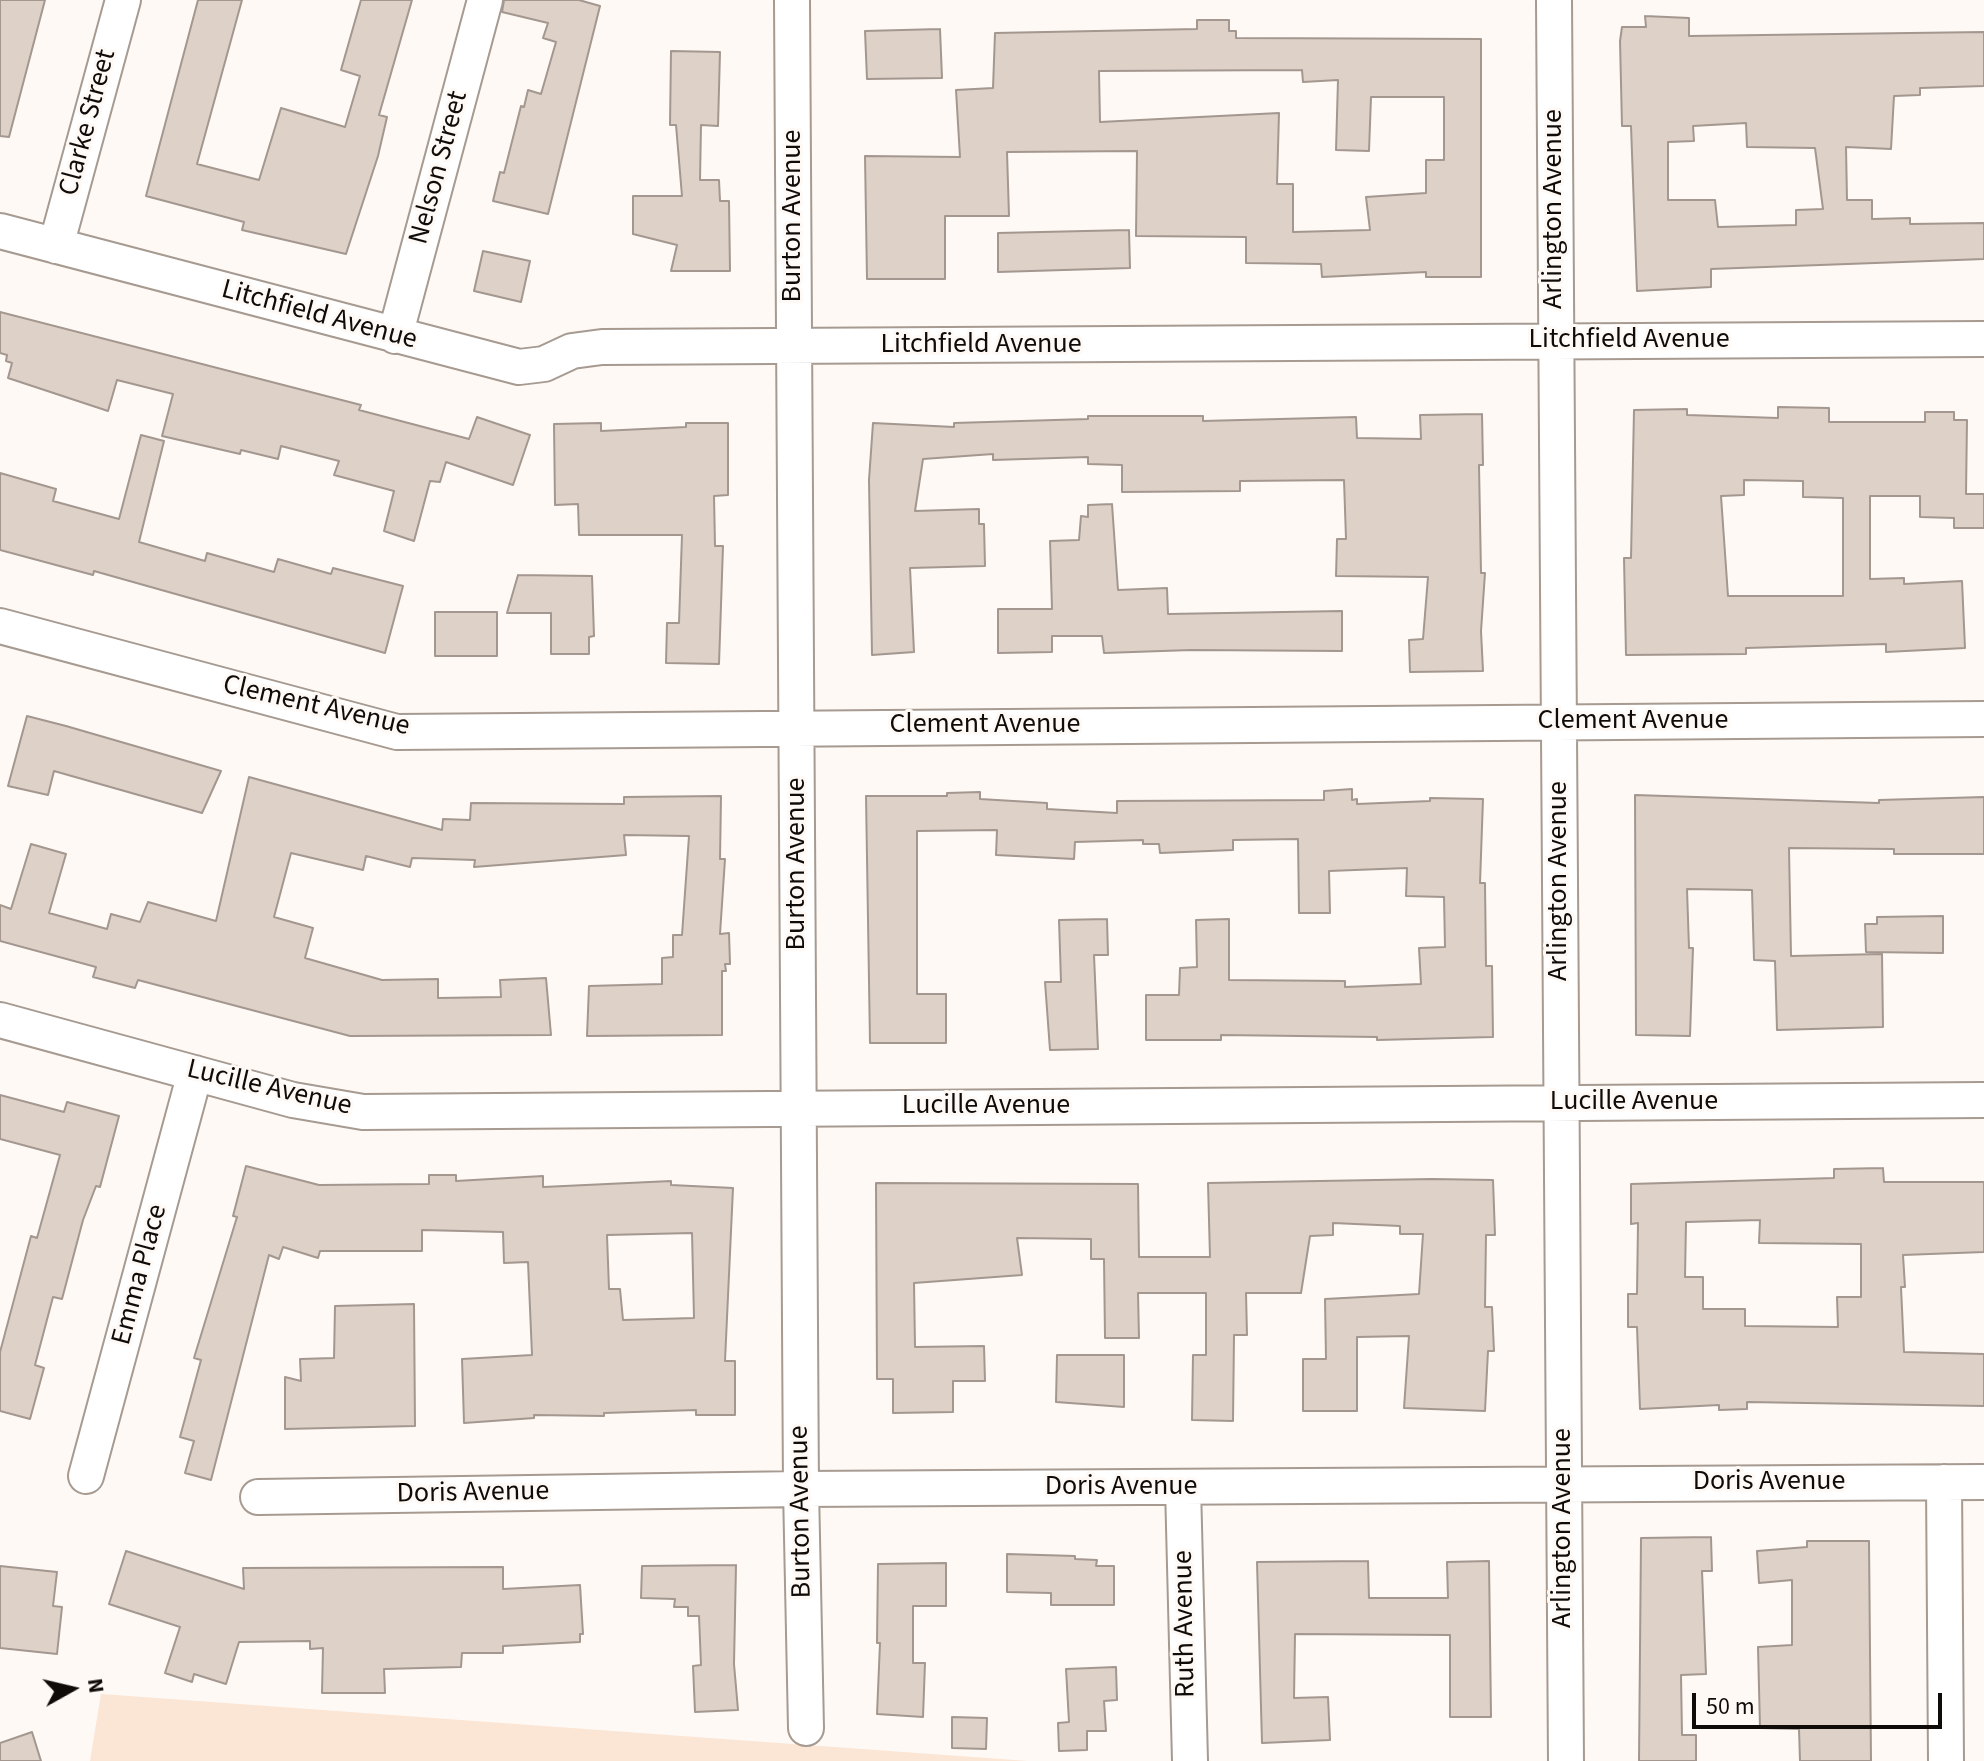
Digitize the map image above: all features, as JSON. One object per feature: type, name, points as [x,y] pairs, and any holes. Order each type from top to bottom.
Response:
[{"type":"street","name":"Clarke Street","points":[[56,246],[123,0]]},
{"type":"street","name":"Nelson Street","points":[[395,336],[485,0]]},
{"type":"street","name":"Burton Avenue","points":[[792,0],[801,1489],[806,1728]]},
{"type":"street","name":"Arlington Avenue","points":[[1554,0],[1566,1761]]},
{"type":"street","name":"Litchfield Avenue","points":[[0,231],[519,367],[544,364],[572,351],[602,347],[1984,339]]},
{"type":"street","name":"Clement Avenue","points":[[0,626],[397,732],[1984,719]]},
{"type":"street","name":"Lucille Avenue","points":[[0,1020],[293,1100],[363,1112],[1984,1100]]},
{"type":"street","name":"Emma Place","points":[[86,1476],[195,1073]]},
{"type":"street","points":[[1944,1482],[1946,1761]]},
{"type":"street","name":"Doris Avenue","points":[[258,1497],[801,1489],[1984,1482]]},
{"type":"street","name":"Ruth Avenue","points":[[1183,1487],[1190,1761]]},
{"type":"shaded area","points":[[101,1694],[1028,1761],[90,1761]]},
{"type":"building","points":[[0,0],[45,0],[9,137],[0,136]]},
{"type":"building","points":[[198,0],[242,0],[197,164],[259,180],[281,108],[345,127],[360,76],[341,70],[361,0],[412,0],[379,115],[387,117],[378,156],[346,254],[242,230],[244,222],[146,196]]},
{"type":"building","points":[[504,0],[579,0],[600,6],[548,214],[493,201],[500,172],[504,173],[521,106],[524,107],[528,90],[541,94],[556,42],[543,38],[548,23],[502,12]]},
{"type":"building","points":[[1645,16],[1689,18],[1689,36],[1984,32],[1984,86],[1920,88],[1920,95],[1894,96],[1891,149],[1846,147],[1847,200],[1872,200],[1872,219],[1910,218],[1910,224],[1984,223],[1984,259],[1711,269],[1711,287],[1637,291],[1631,126],[1622,126],[1620,41],[1622,27],[1646,27]],"holes":[[[1746,123],[1747,147],[1815,148],[1823,209],[1796,210],[1796,225],[1718,227],[1715,200],[1668,200],[1668,142],[1694,141],[1693,126]]]},
{"type":"building","points":[[1197,20],[1229,20],[1229,31],[1236,31],[1236,38],[1481,39],[1481,277],[1426,277],[1426,272],[1322,277],[1321,264],[1246,263],[1246,237],[1136,236],[1137,151],[1007,152],[1009,216],[945,216],[945,279],[867,279],[865,156],[960,157],[956,90],[993,88],[995,33],[1197,29]],"holes":[[[1302,70],[1303,82],[1338,80],[1336,150],[1369,151],[1371,97],[1444,97],[1444,160],[1426,160],[1426,193],[1366,197],[1370,230],[1293,232],[1293,184],[1277,184],[1279,113],[1100,122],[1099,71]]]},
{"type":"building","points":[[940,29],[942,78],[867,79],[865,31]]},
{"type":"building","points":[[671,51],[720,52],[718,126],[701,125],[700,180],[719,180],[720,201],[729,201],[730,271],[671,271],[677,245],[633,234],[633,196],[682,196],[676,125],[670,125]]},
{"type":"building","points":[[1129,230],[1130,268],[998,272],[998,233]]},
{"type":"building","points":[[483,251],[530,261],[521,302],[474,291]]},
{"type":"building","points":[[0,312],[361,405],[359,410],[469,439],[477,417],[530,435],[513,485],[446,462],[440,482],[430,481],[414,541],[384,531],[394,491],[334,475],[339,461],[281,446],[278,459],[241,450],[240,454],[162,436],[173,394],[117,380],[108,411],[8,378],[12,363],[6,361],[7,355],[0,353]]},
{"type":"building","points":[[1778,407],[1829,408],[1829,422],[1925,422],[1925,412],[1954,412],[1954,420],[1967,420],[1966,494],[1984,494],[1984,528],[1954,528],[1954,518],[1920,517],[1920,496],[1870,496],[1870,579],[1904,578],[1904,584],[1962,581],[1965,648],[1886,652],[1886,644],[1746,648],[1746,654],[1626,655],[1624,558],[1631,558],[1634,410],[1687,409],[1687,415],[1778,418]],"holes":[[[1744,480],[1803,481],[1803,497],[1843,498],[1843,596],[1728,596],[1721,496],[1744,495]]]},
{"type":"building","points":[[1482,414],[1483,465],[1479,465],[1481,573],[1485,573],[1481,631],[1483,671],[1410,672],[1409,640],[1423,639],[1428,577],[1336,576],[1337,539],[1346,539],[1344,480],[1240,481],[1240,491],[1122,492],[1122,465],[1088,464],[1088,457],[993,460],[993,454],[923,459],[915,511],[979,509],[979,524],[984,524],[985,566],[910,568],[914,652],[872,655],[869,480],[873,423],[954,427],[954,423],[1088,419],[1088,416],[1203,416],[1203,421],[1356,417],[1357,438],[1421,439],[1420,415]]},
{"type":"building","points":[[601,423],[601,431],[686,427],[686,423],[728,423],[728,495],[714,496],[715,546],[723,546],[719,664],[666,663],[667,623],[679,623],[682,535],[579,535],[578,504],[555,505],[554,424]]},
{"type":"building","points":[[141,435],[164,441],[139,542],[205,561],[207,553],[274,572],[278,559],[331,574],[333,568],[403,586],[385,653],[94,571],[93,575],[0,550],[0,473],[56,489],[53,501],[119,519]]},
{"type":"building","points":[[1112,504],[1118,590],[1167,588],[1168,614],[1342,611],[1342,651],[1104,653],[1102,636],[1052,636],[1052,652],[998,653],[998,609],[1052,609],[1050,541],[1079,540],[1081,516],[1088,517],[1088,505]]},
{"type":"building","points":[[518,575],[592,576],[594,636],[589,637],[589,654],[551,654],[551,613],[507,613]]},
{"type":"building","points":[[435,612],[497,612],[497,656],[435,656]]},
{"type":"building","points":[[27,716],[221,771],[202,813],[54,771],[48,795],[8,786]]},
{"type":"building","points":[[249,777],[442,830],[443,819],[470,820],[471,803],[624,804],[624,797],[721,796],[720,859],[725,859],[720,934],[729,933],[730,964],[725,964],[726,971],[722,971],[722,1035],[587,1036],[589,986],[662,984],[662,958],[673,957],[673,935],[682,935],[689,836],[624,835],[626,855],[474,867],[475,860],[412,858],[410,867],[366,856],[363,870],[291,853],[274,917],[313,928],[305,958],[382,980],[438,979],[438,998],[501,997],[500,980],[546,978],[551,1035],[350,1036],[138,980],[135,988],[93,977],[96,967],[0,941],[0,905],[11,909],[31,844],[66,854],[49,913],[107,929],[111,914],[140,922],[148,902],[216,921]]},
{"type":"building","points":[[1352,789],[1352,800],[1357,799],[1357,804],[1430,801],[1430,798],[1483,799],[1480,883],[1485,883],[1486,966],[1492,966],[1493,1037],[1377,1040],[1377,1037],[1221,1035],[1221,1040],[1146,1040],[1146,995],[1179,995],[1180,968],[1197,967],[1196,920],[1229,919],[1229,980],[1345,981],[1345,987],[1421,984],[1419,948],[1445,947],[1444,897],[1406,896],[1407,868],[1329,871],[1330,913],[1299,913],[1298,839],[1233,840],[1233,850],[1160,853],[1159,844],[1143,844],[1143,840],[1075,842],[1074,859],[996,855],[997,830],[917,831],[917,994],[946,994],[946,1043],[870,1043],[866,796],[947,796],[947,793],[980,792],[980,799],[1047,803],[1047,809],[1117,813],[1117,801],[1324,800],[1324,791]]},
{"type":"building","points":[[1635,795],[1879,803],[1879,800],[1984,797],[1984,854],[1894,854],[1894,849],[1789,848],[1791,956],[1882,954],[1883,1027],[1777,1030],[1775,961],[1754,960],[1752,890],[1687,889],[1689,948],[1693,948],[1690,1036],[1636,1035]]},
{"type":"building","points":[[1943,916],[1943,953],[1866,952],[1865,924],[1877,924],[1877,917]]},
{"type":"building","points":[[1107,919],[1108,955],[1094,955],[1098,1049],[1050,1050],[1045,982],[1061,982],[1059,920]]},
{"type":"building","points":[[0,1095],[64,1112],[67,1102],[119,1116],[100,1187],[96,1186],[83,1220],[62,1299],[53,1297],[35,1365],[44,1368],[30,1419],[0,1411],[0,1352],[31,1236],[37,1238],[60,1155],[0,1139]]},
{"type":"building","points":[[246,1166],[319,1185],[429,1184],[429,1175],[456,1175],[456,1181],[543,1176],[543,1187],[671,1181],[671,1185],[733,1188],[725,1361],[735,1361],[735,1415],[696,1415],[696,1410],[604,1413],[604,1416],[534,1415],[534,1418],[464,1423],[462,1359],[532,1355],[528,1262],[504,1263],[503,1232],[422,1230],[422,1251],[320,1251],[318,1258],[283,1247],[279,1259],[269,1255],[211,1480],[185,1473],[194,1441],[180,1437],[201,1360],[194,1358],[237,1217],[233,1216]],"holes":[[[692,1233],[694,1318],[623,1320],[620,1289],[609,1289],[607,1235]]]},
{"type":"building","points":[[1883,1168],[1884,1182],[1984,1182],[1984,1252],[1903,1255],[1905,1287],[1901,1287],[1904,1352],[1984,1354],[1984,1406],[1747,1402],[1747,1409],[1719,1410],[1719,1405],[1640,1409],[1637,1327],[1628,1327],[1628,1294],[1637,1294],[1638,1223],[1631,1224],[1631,1184],[1834,1178],[1834,1169]],"holes":[[[1760,1220],[1759,1243],[1861,1244],[1861,1297],[1837,1297],[1838,1327],[1745,1326],[1745,1309],[1703,1309],[1703,1277],[1685,1277],[1686,1222]]]},
{"type":"building","points":[[1493,1180],[1495,1235],[1486,1235],[1485,1307],[1492,1307],[1494,1351],[1488,1351],[1485,1411],[1404,1408],[1409,1336],[1357,1337],[1357,1411],[1303,1411],[1303,1359],[1326,1359],[1325,1299],[1419,1294],[1423,1234],[1400,1234],[1400,1226],[1333,1223],[1333,1235],[1310,1236],[1301,1293],[1246,1293],[1247,1335],[1234,1335],[1233,1421],[1192,1420],[1193,1355],[1206,1355],[1206,1293],[1138,1293],[1139,1338],[1105,1338],[1104,1259],[1091,1259],[1091,1239],[1017,1238],[1022,1275],[914,1283],[915,1347],[984,1346],[985,1381],[953,1381],[953,1412],[893,1413],[893,1379],[877,1379],[876,1183],[1138,1184],[1139,1257],[1210,1257],[1208,1183]]},
{"type":"building","points":[[414,1304],[415,1426],[285,1429],[285,1377],[301,1381],[300,1359],[334,1358],[335,1306]]},
{"type":"building","points":[[1057,1355],[1124,1355],[1124,1407],[1056,1402]]},
{"type":"building","points":[[1711,1537],[1712,1571],[1702,1571],[1706,1674],[1681,1675],[1682,1735],[1696,1735],[1696,1761],[1639,1761],[1641,1538]]},
{"type":"building","points":[[1807,1541],[1869,1541],[1871,1761],[1800,1761],[1799,1729],[1760,1728],[1758,1647],[1792,1645],[1792,1580],[1759,1583],[1757,1551],[1807,1547]]},
{"type":"building","points":[[126,1551],[244,1589],[243,1568],[503,1567],[503,1589],[580,1585],[583,1634],[580,1634],[580,1642],[503,1646],[503,1653],[462,1653],[461,1667],[384,1669],[385,1693],[322,1693],[323,1648],[310,1649],[310,1641],[239,1642],[226,1684],[194,1674],[192,1682],[165,1673],[180,1627],[109,1604]]},
{"type":"building","points":[[1007,1554],[1075,1556],[1075,1559],[1097,1560],[1096,1566],[1114,1566],[1114,1605],[1051,1605],[1051,1593],[1007,1592]]},
{"type":"building","points":[[1368,1561],[1369,1598],[1448,1598],[1447,1562],[1489,1561],[1491,1717],[1450,1717],[1450,1635],[1295,1634],[1294,1698],[1328,1697],[1330,1740],[1262,1743],[1257,1562]]},
{"type":"building","points":[[946,1563],[946,1606],[913,1606],[913,1663],[925,1663],[923,1717],[877,1714],[880,1643],[877,1643],[878,1564]]},
{"type":"building","points":[[736,1565],[734,1664],[738,1710],[695,1712],[693,1666],[701,1665],[699,1616],[688,1616],[688,1607],[674,1607],[675,1599],[641,1598],[642,1566]]},
{"type":"building","points":[[0,1566],[57,1572],[53,1606],[62,1607],[57,1654],[0,1648]]},
{"type":"building","points":[[1116,1667],[1117,1700],[1104,1701],[1106,1731],[1087,1731],[1087,1750],[1059,1751],[1058,1723],[1069,1722],[1066,1669]]},
{"type":"building","points":[[952,1717],[987,1718],[986,1749],[952,1748]]},
{"type":"building","points":[[32,1732],[41,1761],[0,1761],[0,1743]]}]
